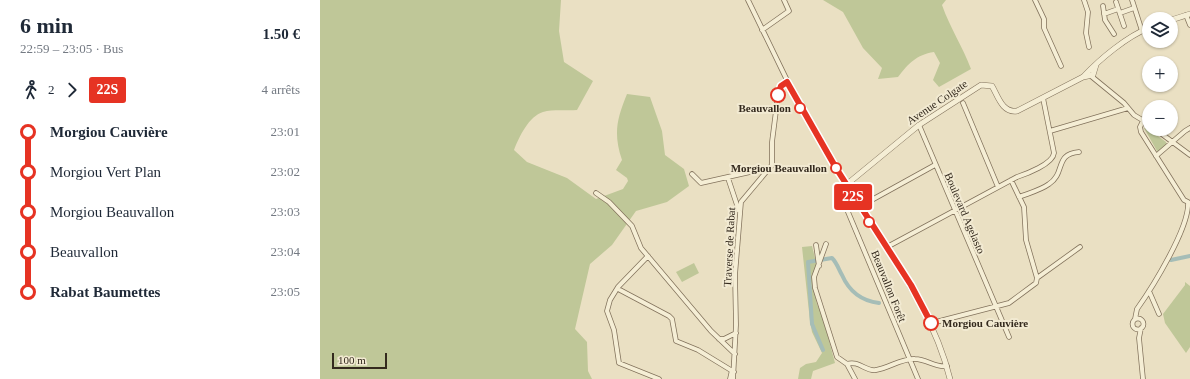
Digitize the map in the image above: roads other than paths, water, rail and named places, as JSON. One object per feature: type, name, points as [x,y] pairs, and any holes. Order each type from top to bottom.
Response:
[{"type":"street","points":[[748,0],[787,82],[859,207],[911,285],[932,323],[950,379]]},
{"type":"street","points":[[762,30],[789,11],[784,0]]},
{"type":"street","points":[[1035,0],[1044,19],[1044,28],[1061,66]]},
{"type":"street","points":[[1084,0],[1088,12],[1086,33],[1089,47]]},
{"type":"street","points":[[1132,0],[1142,31],[1122,42],[1092,72],[1096,80],[1142,121]]},
{"type":"street","points":[[1116,2],[1124,26]]},
{"type":"street","points":[[1103,6],[1106,20],[1114,34]]},
{"type":"street","points":[[1104,14],[1134,8]]},
{"type":"street","points":[[1178,18],[1188,14],[1190,25]]},
{"type":"street","name":"Avenue Colgate","points":[[846,185],[919,125],[985,84],[992,86],[1004,108],[1011,111],[1017,111],[1092,72]]},
{"type":"street","points":[[692,174],[701,183],[769,168],[773,161],[772,142],[778,95],[781,86],[787,82]]},
{"type":"street","points":[[887,247],[1011,180],[1030,173],[1054,157],[1043,98]]},
{"type":"street","points":[[963,103],[998,187]]},
{"type":"street","points":[[1050,131],[1128,108]]},
{"type":"street","points":[[1142,124],[1140,128],[1142,134]]},
{"type":"street","name":"Boulevard Agelasto","points":[[919,125],[1009,337]]},
{"type":"street","points":[[1156,156],[1190,128]]},
{"type":"street","points":[[1143,379],[1139,338],[1132,324],[1136,317],[1137,309],[1178,242],[1190,209],[1189,201],[1184,200],[1144,136]]},
{"type":"street","points":[[1165,136],[1190,154]]},
{"type":"street","points":[[1019,197],[1048,185],[1059,172],[1065,156],[1070,153],[1079,152]]},
{"type":"street","points":[[859,207],[935,165]]},
{"type":"street","name":"Traverse de Rabat","points":[[733,371],[736,341],[735,275],[740,213],[743,198],[769,168]]},
{"type":"street","points":[[728,178],[740,213]]},
{"type":"street","points":[[932,323],[1009,303],[1035,284],[1037,278],[1026,240],[1024,207],[1011,180]]},
{"type":"street","points":[[596,193],[609,202],[632,226],[641,248],[735,354]]},
{"type":"street","name":"Beauvallon Forêt","points":[[843,200],[918,379]]},
{"type":"street","points":[[826,244],[814,277],[820,305],[824,313],[836,357],[847,364],[855,379]]},
{"type":"street","points":[[816,245],[819,266]]},
{"type":"street","points":[[1037,278],[1080,247]]},
{"type":"street","points":[[648,256],[614,293],[607,311],[614,330],[618,364],[659,379]]},
{"type":"street","points":[[619,288],[669,316],[672,319],[676,341],[698,350],[733,371]]},
{"type":"street","points":[[1149,291],[1159,314]]},
{"type":"street","points":[[1136,317],[1143,323],[1139,338]]},
{"type":"street","points":[[1135,329],[1142,328]]},
{"type":"street","points":[[721,339],[736,333]]},
{"type":"street","points":[[721,339],[736,341]]},
{"type":"street","points":[[847,364],[857,363],[874,370],[909,359],[920,359],[938,367],[947,366]]},
{"type":"street","points":[[730,379],[733,371]]},
{"type":"street","points":[[733,371],[733,379]]},
{"type":"waterway","points":[[1171,260],[1190,256]]},
{"type":"waterway","points":[[823,350],[812,324],[808,262],[832,258],[837,264],[848,286],[852,290],[867,300],[879,303]]},
{"type":"place","name":"Beauvallon","points":[[800,108]]},
{"type":"place","name":"Morgiou Beauvallon","points":[[836,168]]},
{"type":"place","name":"Morgiou Cauvière","points":[[931,323]]}]
